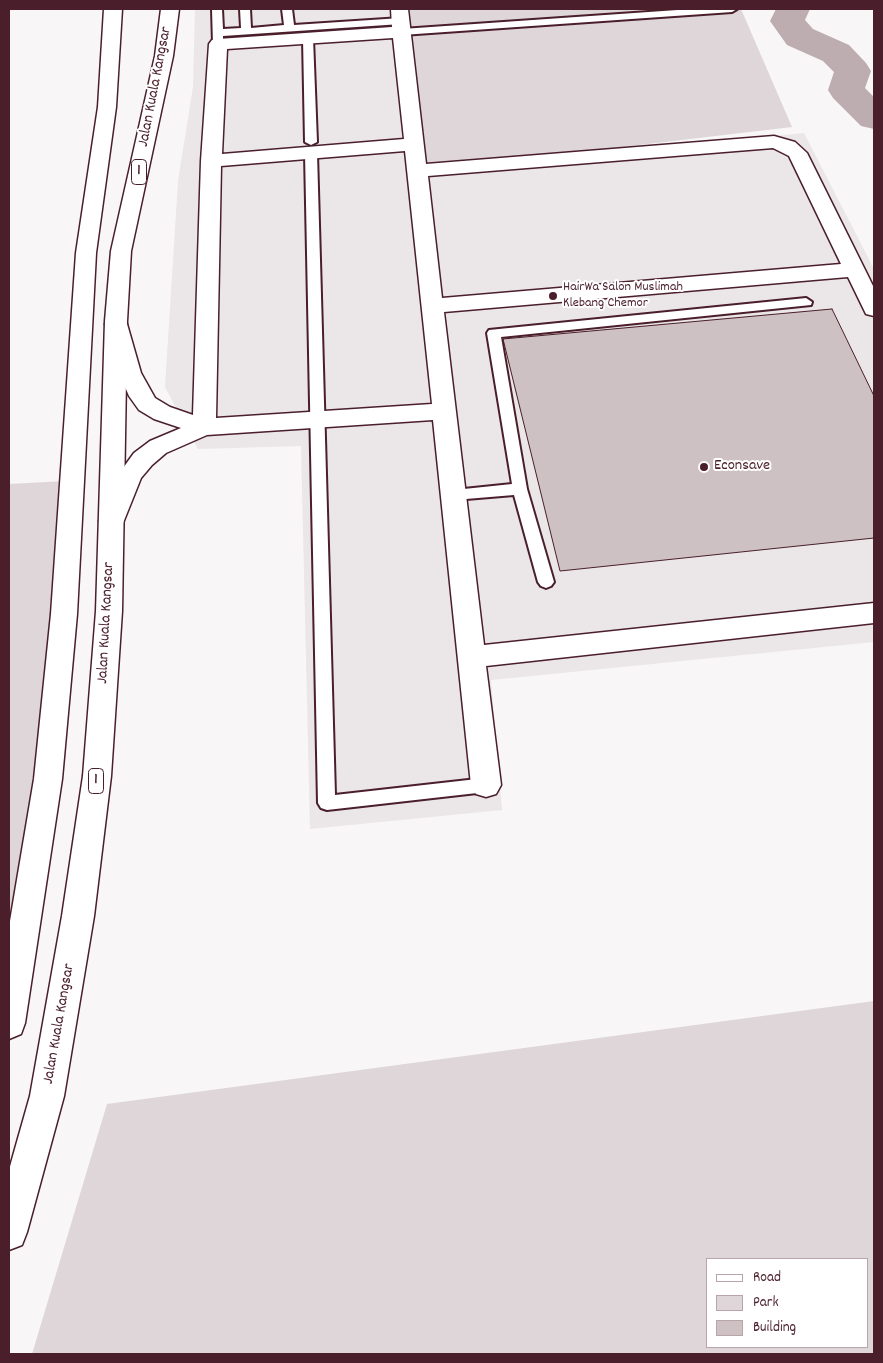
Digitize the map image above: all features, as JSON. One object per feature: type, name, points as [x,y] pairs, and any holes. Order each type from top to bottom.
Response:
[{"type":"main road","points":[[9,1023],[46,788],[53,730],[71,525],[86,253],[107,107],[112,9]]},
{"type":"main road","name":"Jalan Kuala Kangsar","points":[[9,1232],[47,1096],[78,916],[97,776],[109,611],[116,322],[121,251],[164,56],[170,9]]},
{"type":"main road","points":[[204,427],[211,155],[217,38],[308,38],[394,19],[418,171],[486,785]]},
{"type":"main road","points":[[211,155],[414,139]]},
{"type":"main road","points":[[418,171],[774,142],[788,146],[797,153],[874,309]]},
{"type":"main road","points":[[433,306],[854,270]]},
{"type":"main road","points":[[116,322],[130,372],[137,390],[147,404],[162,413],[204,427]]},
{"type":"main road","points":[[112,522],[130,476],[143,459],[158,447],[204,427],[444,411]]},
{"type":"main road","points":[[472,657],[874,613]]},
{"type":"lane","points":[[216,9],[217,38],[246,31],[394,19],[732,9]]},
{"type":"lane","points":[[245,9],[246,31]]},
{"type":"lane","points":[[287,9],[289,28]]},
{"type":"lane","points":[[308,38],[327,803],[486,785]]},
{"type":"lane","points":[[546,582],[520,489],[494,333],[806,302]]},
{"type":"lane","points":[[454,495],[520,489]]},
{"type":"shaded area","points":[[195,9],[402,9],[419,172],[804,133],[874,269],[874,642],[491,680],[502,810],[310,829],[301,446],[198,449],[165,387],[178,181],[193,87]]},
{"type":"green space","points":[[399,9],[741,9],[792,127],[418,171]]},
{"type":"green space","points":[[65,481],[36,775],[9,937],[9,484]]},
{"type":"green space","points":[[874,1001],[874,1354],[32,1354],[107,1104]]},
{"type":"building","name":"Econsave","points":[[832,309],[874,396],[874,538],[560,571],[503,339]]},
{"type":"waterway","points":[[793,9],[787,21],[800,37],[836,53],[853,71],[846,90],[874,118]]},
{"type":"place","name":"HairWa Salon Muslimah Klebang Chemor","points":[[553,296]]},
{"type":"place","name":"Econsave","points":[[704,467]]}]
